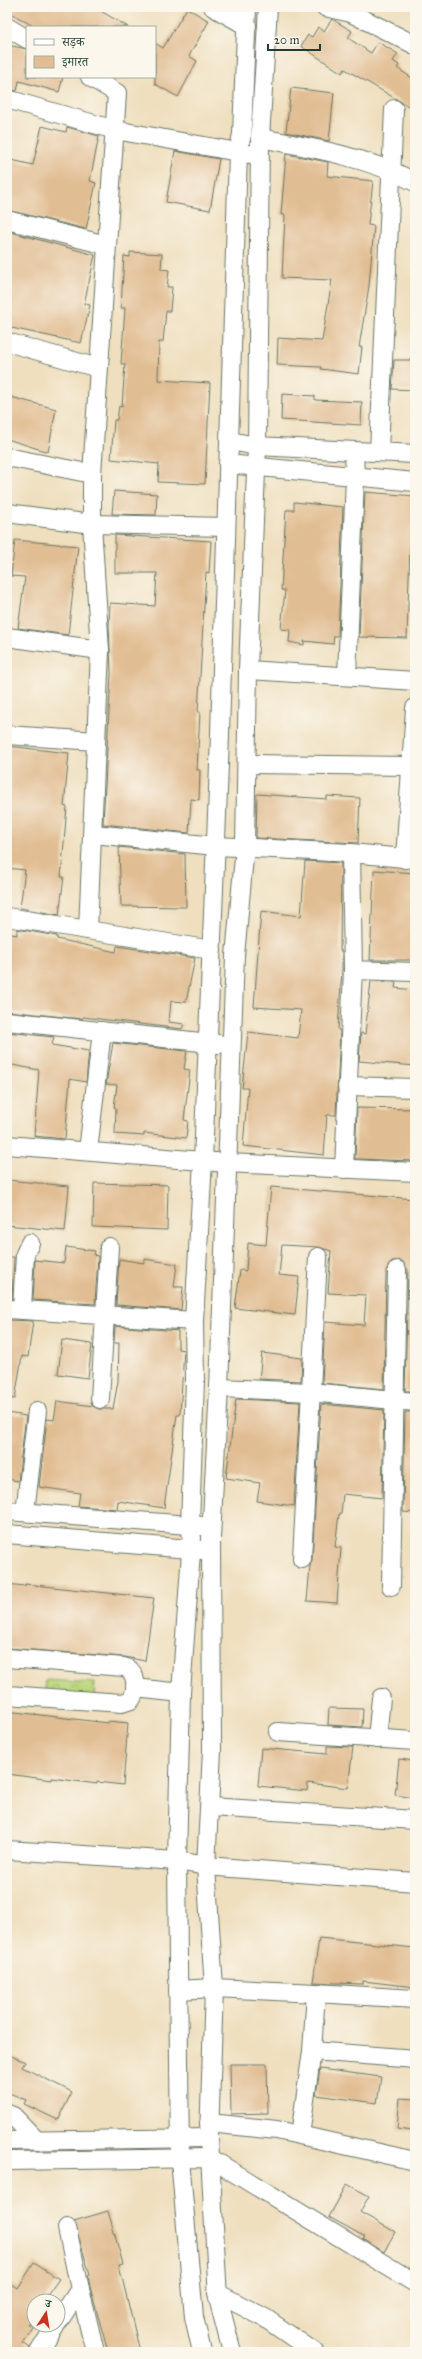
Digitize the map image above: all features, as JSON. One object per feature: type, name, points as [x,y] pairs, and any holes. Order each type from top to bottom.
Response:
[{"type":"street","points":[[213,7],[247,26]]},
{"type":"street","points":[[202,2352],[194,2317],[180,2159],[181,2137],[177,1861],[181,1693],[190,1550],[195,1380],[194,1321],[203,1161],[216,846],[238,154],[242,134],[247,7]]},
{"type":"street","points":[[232,2352],[217,2293],[209,2130],[214,1988],[206,1866],[210,1807],[211,1551],[219,1388],[235,956],[245,846],[248,670],[257,468],[260,147],[268,7]]},
{"type":"street","points":[[325,7],[351,10],[415,45]]},
{"type":"street","points":[[7,27],[26,38]]},
{"type":"street","points":[[88,930],[100,650],[92,524],[92,474],[117,93],[92,78]]},
{"type":"street","points":[[7,99],[115,130],[238,154],[260,147],[316,148],[391,170],[415,182]]},
{"type":"street","points":[[379,452],[394,109]]},
{"type":"street","points":[[7,220],[106,244]]},
{"type":"street","points":[[7,342],[98,368]]},
{"type":"street","points":[[230,441],[257,446],[415,454]]},
{"type":"street","points":[[346,676],[355,476],[354,451]]},
{"type":"street","points":[[7,457],[92,474]]},
{"type":"street","points":[[228,464],[257,468],[415,482]]},
{"type":"street","points":[[7,513],[92,524],[226,527]]},
{"type":"street","points":[[7,637],[100,650]]},
{"type":"street","points":[[248,670],[415,681]]},
{"type":"street","points":[[92,834],[216,846],[245,846],[351,853],[410,859],[410,766],[415,708]]},
{"type":"street","points":[[7,735],[96,741]]},
{"type":"street","points":[[246,764],[410,766]]},
{"type":"street","points":[[344,1169],[353,970],[351,853]]},
{"type":"street","points":[[7,917],[212,950]]},
{"type":"street","points":[[353,970],[415,972]]},
{"type":"street","points":[[7,1021],[232,1045]]},
{"type":"street","points":[[88,1151],[102,1031]]},
{"type":"street","points":[[347,1086],[415,1088]]},
{"type":"street","points":[[7,1145],[227,1163],[415,1172]]},
{"type":"street","points":[[30,1244],[25,1254],[15,1309],[194,1321]]},
{"type":"street","points":[[100,1399],[109,1247]]},
{"type":"street","points":[[302,1559],[318,1257]]},
{"type":"street","points":[[391,1586],[397,1270]]},
{"type":"street","points":[[219,1388],[310,1392],[415,1402]]},
{"type":"street","points":[[37,1411],[16,1512],[212,1526]]},
{"type":"street","points":[[7,1534],[211,1551]]},
{"type":"street","points":[[7,1658],[124,1668],[131,1671],[134,1676],[135,1688],[131,1700],[122,1703],[7,1696]]},
{"type":"street","points":[[135,1688],[181,1693]]},
{"type":"street","points":[[377,1739],[381,1698]]},
{"type":"street","points":[[278,1732],[415,1742]]},
{"type":"street","points":[[210,1807],[415,1820]]},
{"type":"street","points":[[7,1850],[177,1861],[206,1866],[415,1882]]},
{"type":"street","points":[[178,1990],[214,1988],[415,1999]]},
{"type":"street","points":[[300,2135],[312,2051],[316,1993]]},
{"type":"street","points":[[312,2051],[415,2059]]},
{"type":"street","points":[[7,2114],[13,2116],[37,2141]]},
{"type":"street","points":[[7,2142],[181,2137],[209,2130],[300,2135],[415,2162]]},
{"type":"street","points":[[7,2161],[210,2158],[415,2282]]},
{"type":"street","points":[[67,2228],[95,2352]]},
{"type":"street","points":[[66,2310],[80,2289]]},
{"type":"street","points":[[217,2293],[265,2318],[314,2352]]},
{"type":"street","points":[[39,2352],[51,2333]]},
{"type":"green space","points":[[46,1680],[95,1683],[93,1707],[44,1702]]},
{"type":"building","points":[[7,7],[94,7],[126,26],[33,26],[7,11]]},
{"type":"building","points":[[187,8],[209,21],[189,56],[197,61],[178,97],[155,84],[156,44],[163,48]]},
{"type":"building","points":[[332,19],[352,31],[348,38],[371,53],[378,42],[398,54],[393,61],[399,65],[397,68],[415,80],[415,110],[345,69],[342,73],[301,46],[308,35],[312,37],[318,27],[324,31]]},
{"type":"building","points":[[7,45],[26,49],[26,78],[63,78],[59,92],[19,81],[17,91],[7,89]]},
{"type":"building","points":[[291,88],[334,93],[329,141],[286,132]]},
{"type":"building","points":[[42,126],[66,132],[67,127],[99,136],[90,181],[96,183],[86,229],[7,210],[7,159],[33,165]]},
{"type":"building","points":[[175,151],[219,159],[210,210],[166,202]]},
{"type":"building","points":[[286,154],[328,162],[327,176],[373,181],[368,225],[374,226],[369,286],[359,347],[362,347],[359,374],[321,369],[321,367],[277,365],[278,338],[322,341],[332,280],[282,278],[285,215],[281,215]]},
{"type":"building","points":[[7,231],[95,255],[84,304],[90,305],[81,343],[7,327]]},
{"type":"building","points":[[130,252],[162,254],[161,269],[169,270],[167,287],[172,287],[170,311],[166,311],[163,342],[159,342],[158,380],[210,383],[205,484],[158,482],[159,464],[111,459],[114,420],[117,420],[119,406],[122,407],[125,364],[121,364],[125,308],[121,308],[124,256],[130,257]]},
{"type":"building","points":[[394,360],[415,360],[415,390],[392,389]]},
{"type":"building","points":[[282,394],[315,396],[315,400],[362,402],[361,425],[281,420]]},
{"type":"building","points":[[7,396],[56,409],[48,452],[7,439]]},
{"type":"building","points":[[114,491],[157,494],[156,515],[112,514]]},
{"type":"building","points":[[365,492],[415,496],[412,545],[410,545],[407,638],[359,637]]},
{"type":"building","points":[[294,502],[343,507],[338,636],[334,636],[333,644],[304,641],[304,645],[289,642],[290,630],[281,629],[285,590],[281,590],[286,510],[294,510]]},
{"type":"building","points":[[115,535],[211,541],[209,573],[206,572],[198,712],[200,712],[197,770],[200,770],[199,800],[191,799],[189,833],[103,824],[111,673],[109,626],[110,603],[155,606],[157,573],[115,573]]},
{"type":"building","points":[[15,540],[78,546],[68,635],[18,628],[25,577],[11,576]]},
{"type":"building","points":[[7,746],[69,753],[64,806],[67,807],[61,877],[64,877],[59,915],[20,908],[25,870],[7,868]]},
{"type":"building","points":[[257,794],[327,799],[327,796],[360,798],[358,843],[256,838]]},
{"type":"building","points":[[119,847],[185,854],[186,907],[121,906]]},
{"type":"building","points":[[305,861],[341,863],[340,951],[342,951],[342,969],[338,1030],[340,1031],[336,1115],[327,1115],[324,1155],[243,1146],[248,1088],[242,1088],[248,1032],[298,1038],[301,1010],[254,1007],[261,911],[301,916]]},
{"type":"building","points":[[374,870],[415,873],[415,960],[370,960]]},
{"type":"building","points":[[17,929],[57,936],[57,939],[116,952],[117,946],[195,958],[186,1002],[171,1001],[169,1022],[184,1024],[182,1029],[83,1017],[82,1019],[7,1011],[7,933],[17,935]]},
{"type":"building","points":[[371,981],[396,982],[395,988],[415,990],[415,1066],[359,1061],[361,1033],[365,1034]]},
{"type":"building","points":[[7,1032],[54,1037],[52,1045],[89,1051],[86,1082],[70,1079],[65,1139],[34,1136],[39,1070],[7,1064]]},
{"type":"building","points":[[113,1043],[187,1051],[184,1069],[190,1070],[184,1120],[188,1121],[186,1138],[144,1133],[144,1136],[115,1134],[116,1108],[114,1107],[117,1085],[106,1084]]},
{"type":"building","points":[[357,1108],[414,1109],[414,1161],[355,1159]]},
{"type":"building","points":[[7,1180],[69,1186],[65,1231],[7,1225]]},
{"type":"building","points":[[94,1183],[168,1185],[167,1230],[93,1227]]},
{"type":"building","points":[[271,1187],[415,1199],[415,1391],[405,1391],[408,1270],[402,1261],[392,1261],[386,1270],[384,1389],[322,1383],[325,1322],[364,1325],[366,1295],[328,1293],[331,1251],[319,1247],[282,1245],[279,1275],[299,1277],[295,1315],[235,1308],[240,1270],[246,1271],[248,1243],[266,1245]]},
{"type":"building","points":[[66,1247],[95,1251],[94,1255],[98,1256],[95,1304],[33,1300],[35,1260],[64,1263]]},
{"type":"building","points":[[7,1257],[14,1257],[12,1299],[7,1299]]},
{"type":"building","points":[[119,1259],[144,1263],[144,1259],[177,1264],[174,1287],[183,1287],[181,1310],[116,1305]]},
{"type":"building","points":[[7,1320],[33,1321],[28,1357],[22,1356],[15,1399],[7,1398]]},
{"type":"building","points":[[115,1326],[178,1331],[178,1349],[184,1350],[180,1415],[177,1415],[164,1508],[118,1501],[117,1509],[78,1506],[80,1493],[39,1487],[47,1419],[54,1420],[57,1401],[93,1406],[99,1409],[113,1409],[118,1381],[119,1343],[114,1343]]},
{"type":"building","points":[[62,1340],[92,1344],[88,1378],[58,1374]]},
{"type":"building","points":[[262,1353],[302,1358],[301,1381],[259,1379]]},
{"type":"building","points":[[236,1399],[300,1402],[294,1506],[257,1501],[260,1483],[226,1478]]},
{"type":"building","points":[[321,1404],[384,1410],[382,1498],[343,1494],[335,1547],[341,1548],[337,1603],[307,1601],[310,1566],[312,1560]]},
{"type":"building","points":[[405,1412],[415,1412],[415,1513],[403,1512]]},
{"type":"building","points":[[7,1413],[26,1416],[18,1481],[7,1479]]},
{"type":"building","points":[[7,1584],[25,1586],[25,1584],[154,1598],[145,1661],[125,1657],[7,1648]]},
{"type":"building","points":[[329,1708],[363,1709],[362,1727],[328,1725]]},
{"type":"building","points":[[7,1711],[108,1723],[108,1721],[128,1723],[123,1785],[97,1782],[97,1784],[52,1778],[52,1780],[7,1774]]},
{"type":"building","points":[[327,1746],[353,1747],[348,1788],[308,1783],[307,1791],[258,1786],[261,1748],[327,1754]]},
{"type":"building","points":[[399,1759],[415,1761],[415,1798],[395,1795]]},
{"type":"building","points":[[319,1938],[415,1948],[415,1987],[363,1981],[363,1984],[313,1982]]},
{"type":"building","points":[[7,2054],[25,2062],[22,2067],[72,2092],[58,2120],[24,2104],[26,2100],[7,2092]]},
{"type":"building","points":[[230,2064],[267,2064],[268,2113],[231,2114]]},
{"type":"building","points":[[320,2069],[381,2077],[377,2103],[316,2095]]},
{"type":"building","points":[[400,2098],[415,2099],[413,2131],[397,2129]]},
{"type":"building","points":[[347,2184],[369,2196],[360,2212],[395,2232],[384,2252],[363,2239],[365,2237],[329,2217]]},
{"type":"building","points":[[108,2211],[123,2264],[119,2265],[140,2352],[108,2352],[90,2287],[88,2276],[90,2275],[74,2221]]},
{"type":"building","points":[[34,2263],[59,2279],[49,2293],[26,2293],[26,2333],[30,2333],[23,2343],[30,2348],[29,2352],[7,2352],[7,2281],[18,2288]]}]
